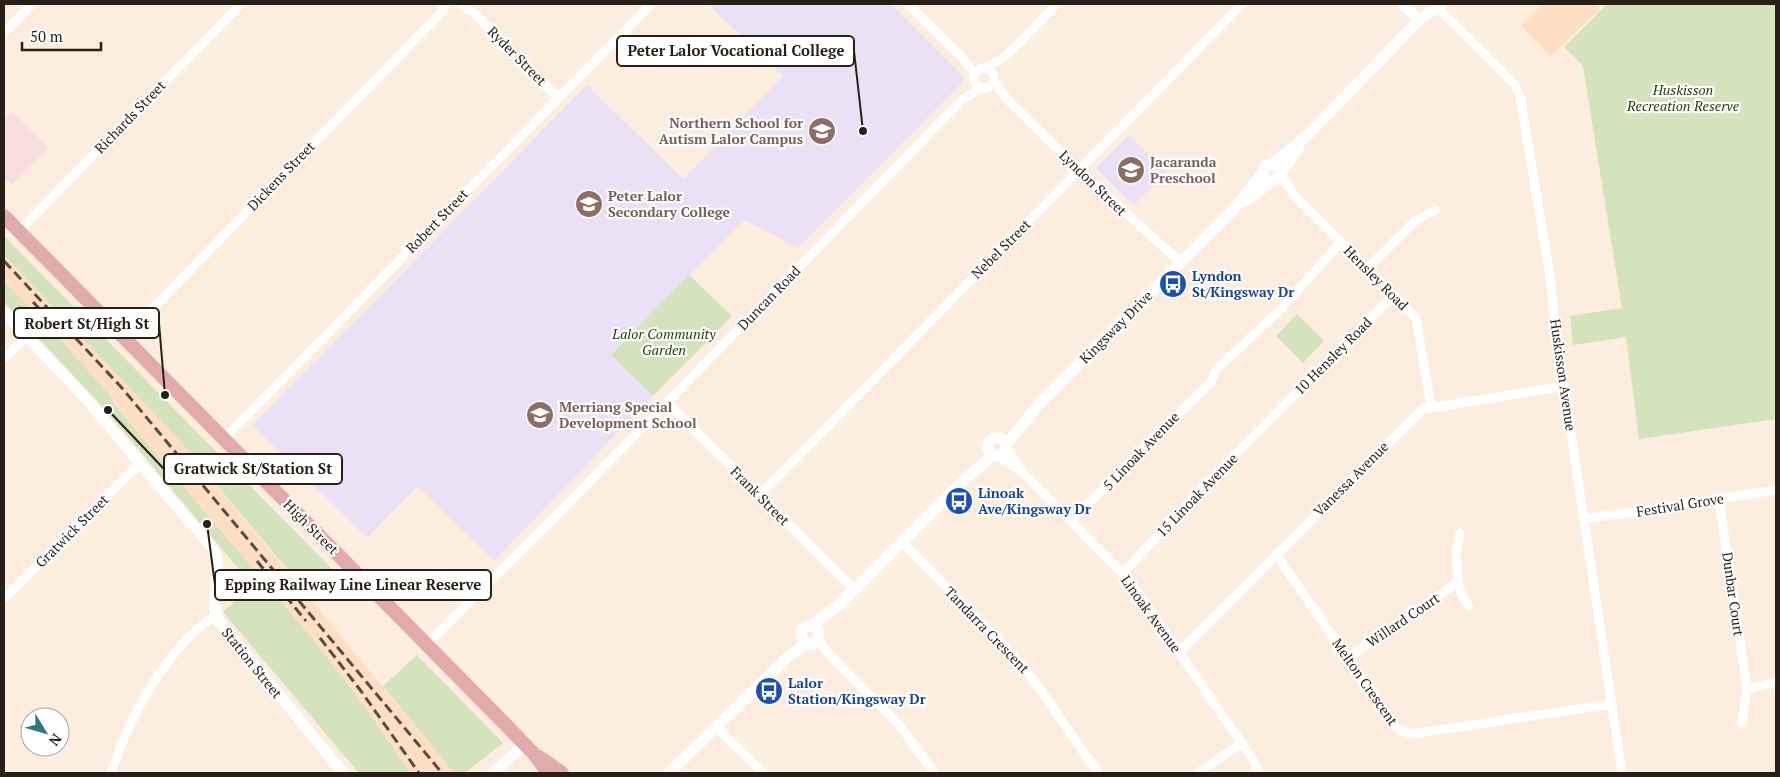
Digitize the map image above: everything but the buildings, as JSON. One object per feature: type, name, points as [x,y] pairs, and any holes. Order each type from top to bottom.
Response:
[{"type":"main road","name":"High Street","points":[[4,216],[530,749],[548,773]]},
{"type":"main road","name":"High Street","points":[[530,749],[562,773]]},
{"type":"street","points":[[4,33],[32,4]]},
{"type":"street","name":"Richards Street","points":[[19,231],[241,4]]},
{"type":"street","name":"Dickens Street","points":[[124,338],[439,15],[446,4]]},
{"type":"street","name":"Dickens Street","points":[[439,15],[456,4]]},
{"type":"street","name":"Ryder Street","points":[[461,4],[476,15]]},
{"type":"street","name":"Ryder Street","points":[[468,4],[476,15],[558,98]]},
{"type":"street","name":"Robert Street","points":[[224,439],[651,4]]},
{"type":"street","points":[[908,4],[962,56],[983,88]]},
{"type":"street","points":[[993,78],[1007,55],[1057,4]]},
{"type":"street","name":"Nebel Street","points":[[760,495],[1242,4]]},
{"type":"street","points":[[1402,4],[1419,20]]},
{"type":"street","name":"Kingsway Drive","points":[[1272,164],[1307,136],[1419,20],[1440,6]]},
{"type":"street","name":"Huskisson Avenue","points":[[1440,6],[1515,85],[1520,96],[1550,276],[1622,773]]},
{"type":"street","points":[[974,77],[1007,55]]},
{"type":"street","points":[[962,56],[985,68]]},
{"type":"street","name":"Lyndon Street","points":[[985,68],[1009,101],[1079,170],[1180,262]]},
{"type":"street","name":"Duncan Road","points":[[962,100],[974,77]]},
{"type":"street","name":"Duncan Road","points":[[427,644],[962,100],[983,88],[993,78]]},
{"type":"street","name":"Lyndon Street","points":[[983,88],[1009,101]]},
{"type":"street","name":"Kingsway Drive","points":[[1235,208],[1276,178],[1307,136]]},
{"type":"street","points":[[1272,164],[1278,166],[1276,178],[1264,179],[1262,173],[1264,167],[1272,164]]},
{"type":"street","name":"Kingsway Drive","points":[[669,773],[811,637],[854,589],[998,448],[1039,404],[1235,208],[1262,173]]},
{"type":"street","name":"Hensley Road","points":[[1276,178],[1412,313],[1418,324],[1431,406]]},
{"type":"street","points":[[1367,269],[1415,221],[1435,210]]},
{"type":"street","name":"5 Linoak Avenue","points":[[1071,522],[1211,382],[1216,370],[1281,309],[1341,242]]},
{"type":"street","name":"10 Hensley Road","points":[[1272,418],[1394,295]]},
{"type":"street","name":"Station Street","points":[[4,312],[81,393],[141,462],[215,553],[217,572],[216,615],[230,637],[343,773]]},
{"type":"street","points":[[4,359],[27,336]]},
{"type":"street","name":"Vanessa Avenue","points":[[1179,652],[1423,409],[1431,406],[1565,386]]},
{"type":"street","name":"Frank Street","points":[[667,402],[854,589]]},
{"type":"street","name":"15 Linoak Avenue","points":[[1123,573],[1150,546],[1162,529],[1272,418]]},
{"type":"street","name":"Linoak Avenue","points":[[998,448],[1123,573],[1242,743],[1259,773]]},
{"type":"street","name":"Gratwick Street","points":[[4,599],[141,462]]},
{"type":"street","name":"Festival Grove","points":[[1584,520],[1776,490]]},
{"type":"street","name":"Dunbar Court","points":[[1719,499],[1747,689],[1742,723]]},
{"type":"street","points":[[1460,533],[1456,552],[1458,582],[1462,596],[1469,606]]},
{"type":"street","name":"Tandarra Crescent","points":[[902,542],[1024,666],[1098,773]]},
{"type":"street","name":"Melton Crescent","points":[[1276,554],[1393,725],[1399,730],[1412,734],[1612,704]]},
{"type":"street","name":"Willard Court","points":[[1348,658],[1458,582]]},
{"type":"street","points":[[111,773],[128,729],[154,683],[195,631],[216,615]]},
{"type":"street","points":[[811,637],[901,727],[934,773]]},
{"type":"street","points":[[1747,689],[1776,682]]},
{"type":"street","points":[[717,728],[764,773]]},
{"type":"street","points":[[1198,773],[1242,743]]},
{"type":"street","points":[[493,773],[530,749]]},
{"type":"shaded area","points":[[708,4],[891,4],[963,76],[963,82],[798,248],[744,220],[611,355],[653,396],[494,561],[418,486],[367,538],[253,425],[587,85],[683,179],[783,76]]},
{"type":"shaded area","points":[[1543,4],[1595,4],[1600,9],[1551,56],[1521,26]]},
{"type":"shaded area","points":[[12,112],[48,148],[12,185],[4,177],[4,121]]},
{"type":"shaded area","name":"Jacaranda Preschool","points":[[1129,135],[1167,172],[1134,205],[1096,168]]},
{"type":"shaded area","points":[[4,255],[178,439],[454,773],[410,773],[366,708],[316,643],[115,406],[109,394],[48,326],[4,281]]},
{"type":"green space","name":"Huskisson Recreation Reserve","points":[[1607,4],[1776,4],[1776,419],[1639,439],[1626,337],[1573,345],[1570,316],[1622,308],[1583,66],[1564,47]]},
{"type":"green space","points":[[4,236],[337,574],[310,596],[178,439],[4,255]]},
{"type":"green space","name":"Lalor Community Garden","points":[[689,275],[732,316],[653,396],[611,355]]},
{"type":"green space","points":[[4,281],[48,326],[109,394],[115,406],[316,643],[366,708],[410,773],[359,773],[223,612],[252,585],[102,406],[4,302]]},
{"type":"green space","points":[[1297,314],[1324,341],[1303,363],[1276,336]]},
{"type":"green space","points":[[417,655],[503,743],[465,773],[454,773],[383,686]]},
{"type":"railway","points":[[4,261],[122,388],[442,773]]},
{"type":"railway","points":[[33,302],[57,327]]},
{"type":"railway","points":[[257,561],[306,621]]},
{"type":"railway","points":[[320,638],[361,691],[419,773]]},
{"type":"place","name":"Northern School for Autism Lalor Campus","points":[[822,131]]},
{"type":"place","name":"Peter Lalor Vocational College","points":[[863,131]]},
{"type":"place","name":"Jacaranda Preschool","points":[[1131,170]]},
{"type":"place","name":"Peter Lalor Secondary College","points":[[589,204]]},
{"type":"place","name":"Lyndon St/Kingsway Dr","points":[[1173,284]]},
{"type":"place","name":"Robert St/High St","points":[[165,395]]},
{"type":"place","name":"Gratwick St/Station St","points":[[108,410]]},
{"type":"place","name":"Merriang Special Development School","points":[[540,415]]},
{"type":"place","name":"Linoak Ave/Kingsway Dr","points":[[959,501]]},
{"type":"place","name":"Epping Railway Line Linear Reserve","points":[[207,524]]},
{"type":"place","name":"Lalor Station/Kingsway Dr","points":[[769,691]]}]
